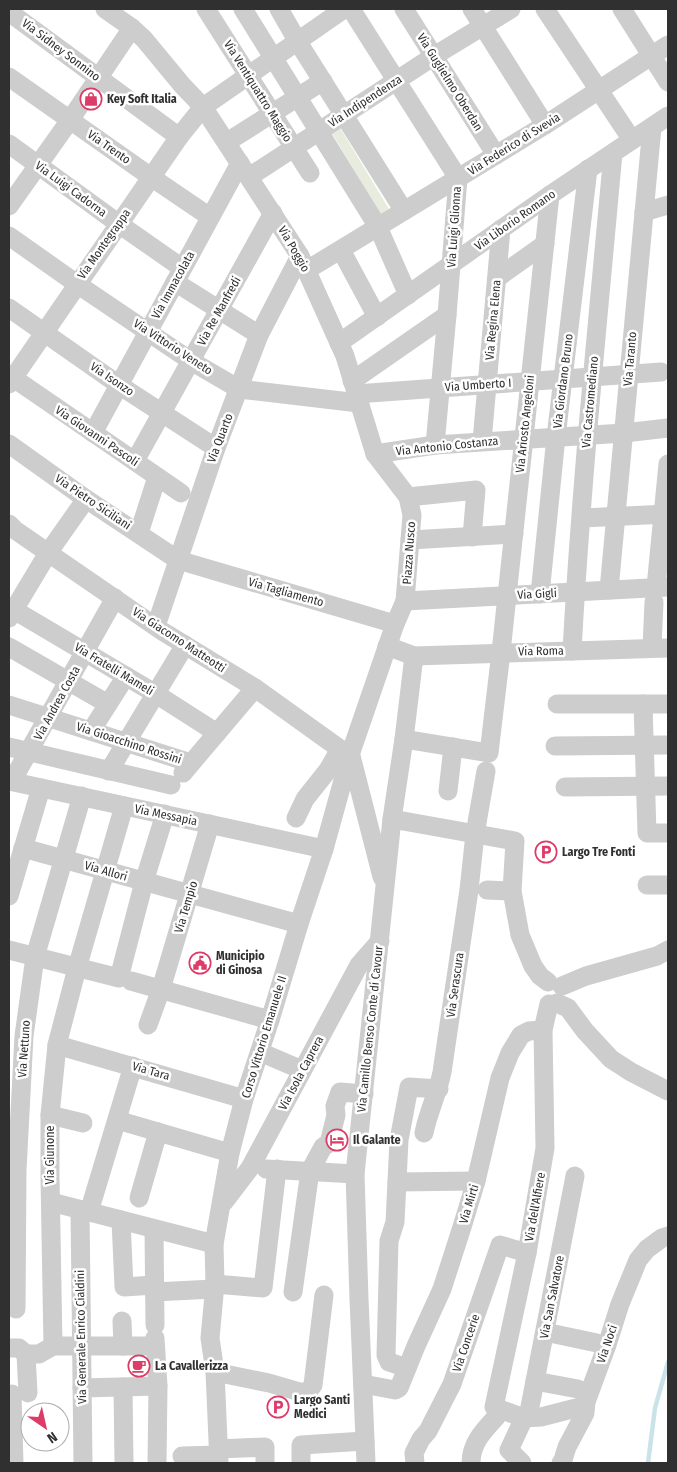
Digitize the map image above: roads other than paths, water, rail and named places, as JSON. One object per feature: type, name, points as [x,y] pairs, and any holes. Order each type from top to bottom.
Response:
[{"type":"street","name":"Via Poggio","points":[[105,9],[144,39],[182,85],[204,108],[273,213],[304,263],[345,356],[356,393]]},
{"type":"street","name":"Via Ventiquattro Maggio","points":[[206,9],[310,173]]},
{"type":"street","points":[[243,9],[378,227],[408,295]]},
{"type":"street","points":[[279,9],[404,211]]},
{"type":"street","name":"Via Montegrappa","points":[[10,379],[179,137],[204,108],[344,9]]},
{"type":"street","name":"Via Luigi Glionna","points":[[351,9],[458,178],[435,445]]},
{"type":"street","name":"Via Guglielmo Oberdan","points":[[404,9],[496,155]]},
{"type":"street","points":[[472,9],[545,125]]},
{"type":"street","name":"Via Indipendenza","points":[[244,170],[294,148],[434,56],[511,9]]},
{"type":"street","points":[[545,9],[632,140]]},
{"type":"street","points":[[622,9],[668,82]]},
{"type":"street","name":"Via Sidney Sonnino","points":[[13,16],[179,137]]},
{"type":"street","points":[[9,206],[132,28]]},
{"type":"street","name":"Via Federico di Svevia","points":[[304,263],[341,250],[545,125],[668,46]]},
{"type":"street","name":"Via Trento","points":[[9,77],[210,216]]},
{"type":"street","points":[[235,137],[323,81]]},
{"type":"street","name":"Via Liborio Romano","points":[[339,344],[550,195],[668,116]]},
{"type":"street","name":"Via Taranto","points":[[609,590],[652,127]]},
{"type":"street","name":"Via Luigi Cadorna","points":[[9,144],[119,224],[219,310],[259,335]]},
{"type":"street","name":"Via Castromediano","points":[[572,651],[592,377],[613,153]]},
{"type":"street","name":"Via Giordano Bruno","points":[[540,594],[556,436],[588,169]]},
{"type":"street","name":"Via Immacolata","points":[[92,433],[210,216],[244,170]]},
{"type":"street","name":"Via Ariosto Angeloni","points":[[487,762],[501,652],[550,195]]},
{"type":"street","points":[[644,212],[668,206]]},
{"type":"street","name":"Via Re Manfredi","points":[[135,462],[273,213]]},
{"type":"street","name":"Via Regina Elena","points":[[482,441],[501,229]]},
{"type":"street","name":"Via Vittorio Veneto","points":[[9,236],[191,361],[239,389],[356,393]]},
{"type":"street","points":[[497,278],[544,244]]},
{"type":"street","points":[[341,250],[377,317]]},
{"type":"street","name":"Via Quarto","points":[[156,626],[216,448],[259,335],[304,263]]},
{"type":"street","name":"Via Isonzo","points":[[9,308],[119,385],[216,448]]},
{"type":"street","points":[[356,393],[447,316]]},
{"type":"street","name":"Via Umberto I","points":[[356,393],[661,372]]},
{"type":"street","name":"Via Giovanni Pascoli","points":[[10,379],[181,493]]},
{"type":"street","name":"Piazza Nusco","points":[[356,393],[375,454],[408,497],[412,516],[405,601],[394,624]]},
{"type":"street","name":"Via Antonio Costanza","points":[[375,454],[435,445],[624,433],[668,428]]},
{"type":"street","name":"Via Pietro Siciliani","points":[[9,444],[178,560]]},
{"type":"street","points":[[660,648],[660,592],[668,464]]},
{"type":"street","points":[[139,533],[157,477]]},
{"type":"street","points":[[408,497],[476,490],[472,537]]},
{"type":"street","points":[[10,612],[86,498]]},
{"type":"street","points":[[582,518],[666,514]]},
{"type":"street","name":"Via Giacomo Matteotti","points":[[11,528],[156,626],[255,688],[345,752]]},
{"type":"street","points":[[410,540],[514,534]]},
{"type":"street","name":"Via Tagliamento","points":[[178,560],[394,624]]},
{"type":"street","name":"Via Gigli","points":[[405,601],[609,590],[660,592]]},
{"type":"street","name":"Via Andrea Costa","points":[[11,781],[30,752],[115,598]]},
{"type":"street","name":"Via Fratelli Mameli","points":[[10,612],[85,652],[217,733]]},
{"type":"street","name":"Corso Vittorio Emanuele II","points":[[219,1456],[215,1372],[210,1338],[214,1286],[214,1244],[230,1154],[244,1099],[324,849],[345,752],[394,624]]},
{"type":"street","points":[[109,771],[186,645]]},
{"type":"street","points":[[387,646],[414,656]]},
{"type":"street","points":[[9,647],[108,704]]},
{"type":"street","name":"Via Roma","points":[[414,656],[660,648]]},
{"type":"street","name":"Via Camillo Benso Conte di Cavour","points":[[366,1463],[358,1299],[355,1174],[392,819],[414,656]]},
{"type":"street","points":[[91,732],[126,676]]},
{"type":"street","points":[[9,747],[109,771],[168,790],[255,688]]},
{"type":"street","points":[[557,704],[668,704]]},
{"type":"street","points":[[643,704],[646,833],[668,833]]},
{"type":"street","name":"Via Gioacchino Rossini","points":[[9,705],[191,763]]},
{"type":"street","points":[[404,739],[453,747],[487,762]]},
{"type":"street","points":[[555,746],[668,745]]},
{"type":"street","points":[[448,791],[453,747]]},
{"type":"street","points":[[296,818],[305,799],[345,752]]},
{"type":"street","points":[[345,752],[385,890]]},
{"type":"street","name":"Via Serascura","points":[[424,1133],[426,1121],[439,1089],[487,762]]},
{"type":"street","name":"Via Messapia","points":[[11,781],[324,849]]},
{"type":"street","points":[[564,787],[668,786]]},
{"type":"street","points":[[9,896],[41,788]]},
{"type":"street","name":"Via Nettuno","points":[[16,1309],[17,1170],[24,1036],[36,957],[82,796]]},
{"type":"street","name":"Via Giunone","points":[[53,1346],[50,1115],[57,1045],[77,968],[124,806]]},
{"type":"street","points":[[125,980],[144,882],[165,814]]},
{"type":"street","points":[[392,819],[515,841],[512,891],[520,935],[533,966],[568,1008],[584,1031],[611,1059],[631,1072],[668,1091]]},
{"type":"street","name":"Via Tempio","points":[[148,1025],[161,989],[210,824]]},
{"type":"street","name":"Via Allori","points":[[23,848],[299,924]]},
{"type":"street","points":[[647,885],[668,885]]},
{"type":"street","points":[[487,890],[512,891]]},
{"type":"street","name":"Via Isola Caprera","points":[[222,1205],[250,1168],[359,964],[380,940]]},
{"type":"street","points":[[9,950],[161,989],[270,1020]]},
{"type":"street","points":[[554,993],[586,976],[657,956],[668,950]]},
{"type":"street","name":"Via dell'Alfiere","points":[[496,1412],[545,1148],[543,1030],[554,993]]},
{"type":"street","name":"Via Mirti","points":[[363,1384],[395,1390],[400,1388],[442,1289],[476,1181],[500,1078],[510,1053],[521,1036],[529,1031],[543,1030]]},
{"type":"street","name":"Via Tara","points":[[57,1045],[244,1099]]},
{"type":"street","points":[[260,1052],[302,1070]]},
{"type":"street","name":"Via Generale Enrico Cialdini","points":[[84,1463],[81,1347],[84,1211],[117,1120],[133,1066]]},
{"type":"street","points":[[407,1368],[390,1362],[386,1355],[389,1241],[395,1222],[399,1140],[409,1087],[439,1089]]},
{"type":"street","points":[[293,1292],[310,1171],[323,1147],[330,1143],[336,1115],[335,1106],[340,1092],[364,1094]]},
{"type":"street","points":[[50,1115],[84,1123]]},
{"type":"street","points":[[117,1120],[230,1154]]},
{"type":"street","points":[[139,1198],[158,1132]]},
{"type":"street","points":[[250,1168],[355,1174]]},
{"type":"street","points":[[121,1220],[124,1287],[154,1289],[214,1286],[263,1288],[277,1169]]},
{"type":"street","points":[[17,1170],[50,1177]]},
{"type":"street","name":"Via San Salvatore","points":[[522,1463],[509,1450],[526,1418],[535,1381],[575,1176]]},
{"type":"street","points":[[397,1182],[476,1181]]},
{"type":"street","points":[[51,1202],[214,1244]]},
{"type":"street","points":[[154,1229],[155,1336],[158,1386],[157,1463]]},
{"type":"street","name":"Via Noci","points":[[561,1463],[585,1413],[582,1396],[608,1345],[620,1304],[638,1260],[647,1249],[668,1236]]},
{"type":"street","name":"Via Concerie","points":[[414,1463],[414,1452],[428,1431],[452,1384],[500,1245],[527,1253]]},
{"type":"street","points":[[215,1372],[269,1383],[300,1392],[308,1392],[313,1385],[324,1295]]},
{"type":"street","points":[[122,1321],[123,1346]]},
{"type":"street","points":[[545,1332],[597,1343]]},
{"type":"street","points":[[14,1463],[20,1394],[18,1351],[39,1354],[53,1346],[123,1346],[155,1336]]},
{"type":"street","points":[[471,1463],[471,1456],[479,1436],[496,1412],[526,1418],[541,1417],[580,1407],[582,1396],[535,1381]]},
{"type":"street","points":[[123,1386],[124,1463]]},
{"type":"street","points":[[82,1388],[158,1386]]},
{"type":"street","points":[[301,1454],[365,1441]]},
{"type":"street","points":[[182,1456],[265,1455]]},
{"type":"waterway","points":[[648,1463],[655,1408],[668,1362]]},
{"type":"place","name":"Key Soft Italia","points":[[91,99]]},
{"type":"place","name":"Largo Tre Fonti","points":[[546,852]]},
{"type":"place","name":"Municipio di Ginosa","points":[[200,963]]},
{"type":"place","name":"Il Galante","points":[[337,1140]]},
{"type":"place","name":"La Cavallerizza","points":[[139,1366]]},
{"type":"place","name":"Largo Santi Medici","points":[[278,1407]]}]
